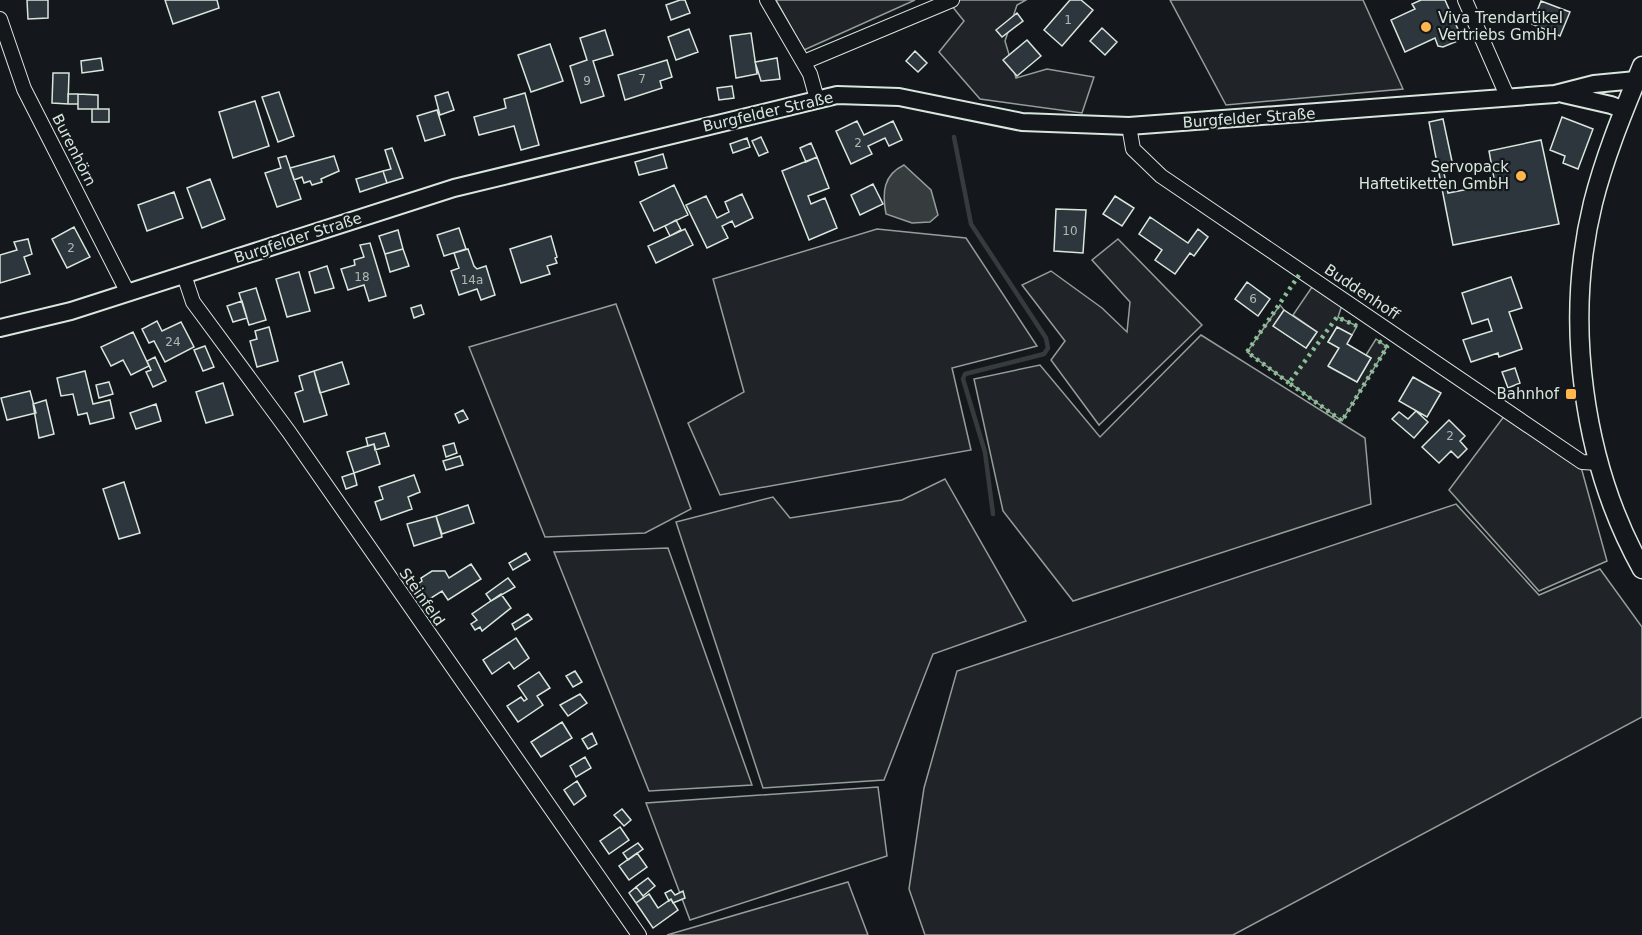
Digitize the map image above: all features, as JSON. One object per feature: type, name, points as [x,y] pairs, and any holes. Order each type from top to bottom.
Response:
[{"type":"main road","points":[[1639,73],[1593,203],[1581,290],[1580,332],[1585,387],[1599,463],[1619,520],[1642,569]]},
{"type":"street","points":[[767,0],[804,62],[817,99]]},
{"type":"street","points":[[804,62],[952,0]]},
{"type":"street","points":[[1465,0],[1508,98]]},
{"type":"street","name":"Burenhörn","points":[[0,19],[24,89],[128,293]]},
{"type":"street","name":"Burgfelder Straße","points":[[0,328],[128,293],[454,188],[837,95],[878,95],[1022,122],[1129,126],[1560,94],[1639,73]]},
{"type":"street","name":"Burgfelder Straße","points":[[1560,94],[1624,110]]},
{"type":"street","name":"Buddenhoff","points":[[1129,126],[1133,150],[1161,176],[1582,462],[1599,463]]},
{"type":"street","name":"Steinfeld","points":[[183,275],[193,302],[289,432],[639,935]]},
{"type":"shaded area","points":[[776,0],[915,0],[804,50]]},
{"type":"shaded area","points":[[947,0],[1026,0],[1017,5],[1005,41],[1016,78],[1047,69],[1094,77],[1082,113],[980,99],[939,52],[964,21]]},
{"type":"shaded area","points":[[1170,0],[1363,0],[1403,89],[1226,105]]},
{"type":"shaded area","points":[[904,165],[931,190],[938,215],[930,222],[912,223],[886,214],[884,192],[888,179]]},
{"type":"shaded area","points":[[877,229],[966,238],[1037,346],[952,368],[971,450],[720,495],[688,423],[744,392],[713,279]]},
{"type":"shaded area","points":[[1118,239],[1202,325],[1099,425],[1051,360],[1065,341],[1022,285],[1051,271],[1102,308],[1127,332],[1130,302],[1092,260]]},
{"type":"shaded area","points":[[1312,287],[1342,305],[1338,317],[1357,326],[1352,335],[1337,327],[1328,342],[1339,348],[1329,367],[1357,382],[1371,358],[1366,355],[1376,339],[1387,347],[1342,421],[1247,352],[1280,305],[1284,310],[1274,326],[1306,348],[1317,332],[1293,315]]},
{"type":"shaded area","points":[[616,304],[691,509],[645,533],[545,537],[469,347]]},
{"type":"shaded area","points":[[1201,335],[1365,438],[1371,504],[1073,601],[1003,511],[974,379],[1040,365],[1100,437]]},
{"type":"shaded area","points":[[1505,415],[1581,467],[1607,561],[1539,591],[1449,490]]},
{"type":"shaded area","points":[[945,479],[1026,621],[933,654],[884,780],[763,788],[676,522],[773,497],[790,518],[902,500]]},
{"type":"shaded area","points":[[1456,504],[1539,595],[1600,569],[1642,627],[1642,717],[1233,935],[925,935],[909,889],[924,788],[957,671]]},
{"type":"shaded area","points":[[668,548],[752,785],[649,791],[554,552]]},
{"type":"shaded area","points":[[878,787],[887,856],[690,920],[646,803]]},
{"type":"shaded area","points":[[848,882],[868,935],[667,935]]},
{"type":"building","points":[[27,0],[48,0],[48,18],[28,19]]},
{"type":"building","points":[[165,0],[217,0],[219,8],[173,24]]},
{"type":"building","points":[[685,0],[690,13],[671,20],[666,5]]},
{"type":"building","points":[[1070,0],[1081,0],[1093,10],[1062,46],[1044,30]]},
{"type":"building","name":"Viva Trendartikel Vertriebs GmbH","points":[[1421,0],[1445,0],[1460,34],[1460,40],[1443,47],[1438,46],[1435,38],[1405,52],[1391,20],[1415,9],[1412,4]]},
{"type":"building","points":[[1541,1],[1570,12],[1560,36],[1532,24]]},
{"type":"building","points":[[1017,13],[1023,21],[1002,37],[996,30]]},
{"type":"building","points":[[1102,28],[1117,42],[1105,55],[1090,41]]},
{"type":"building","points":[[689,29],[698,52],[676,60],[668,37]]},
{"type":"building","points":[[605,30],[613,55],[593,61],[604,96],[581,103],[570,66],[587,60],[580,38]]},
{"type":"building","points":[[751,33],[757,74],[736,78],[730,36]]},
{"type":"building","points":[[1027,40],[1041,56],[1017,76],[1003,60]]},
{"type":"building","points":[[550,44],[563,81],[531,92],[518,55]]},
{"type":"building","points":[[915,51],[927,63],[918,72],[906,61]]},
{"type":"building","points":[[101,58],[103,70],[82,73],[81,61]]},
{"type":"building","points":[[777,58],[780,79],[761,81],[755,62]]},
{"type":"building","points":[[667,60],[672,77],[660,81],[662,88],[625,100],[618,75]]},
{"type":"building","points":[[53,73],[69,73],[68,104],[52,103]]},
{"type":"building","points":[[732,86],[734,98],[719,100],[717,88]]},
{"type":"building","points":[[279,92],[294,136],[278,142],[262,97]]},
{"type":"building","points":[[448,92],[454,110],[440,115],[435,96]]},
{"type":"building","points":[[525,93],[539,145],[521,150],[514,126],[479,135],[474,117],[506,108],[504,99]]},
{"type":"building","points":[[68,94],[78,94],[78,104],[68,104]]},
{"type":"building","points":[[78,94],[98,95],[98,109],[78,109]]},
{"type":"building","points":[[255,101],[269,146],[233,158],[219,112]]},
{"type":"building","points":[[92,109],[109,109],[109,122],[92,122]]},
{"type":"building","points":[[437,110],[445,135],[425,141],[417,116]]},
{"type":"building","points":[[1562,117],[1593,129],[1578,169],[1563,163],[1565,156],[1550,150]]},
{"type":"building","name":"Servopack Haftetiketten GmbH","points":[[1443,119],[1453,166],[1443,168],[1448,193],[1495,184],[1489,151],[1541,140],[1559,224],[1453,245],[1429,122]]},
{"type":"building","points":[[857,121],[864,135],[893,121],[902,140],[889,146],[885,138],[868,146],[872,154],[851,164],[836,131]]},
{"type":"building","points":[[761,137],[768,152],[759,156],[752,141]]},
{"type":"building","points":[[747,138],[750,147],[733,153],[730,144]]},
{"type":"building","points":[[811,143],[817,157],[806,162],[800,148]]},
{"type":"building","points":[[392,148],[403,178],[387,183],[383,171],[391,169],[385,150]]},
{"type":"building","points":[[663,154],[667,168],[639,175],[635,162]]},
{"type":"building","points":[[286,156],[301,199],[277,207],[265,173],[281,168],[278,158]]},
{"type":"building","points":[[334,156],[339,171],[321,179],[322,182],[312,185],[310,181],[304,183],[302,177],[294,180],[290,168]]},
{"type":"building","points":[[817,157],[829,188],[808,196],[811,204],[825,198],[837,228],[809,240],[782,171]]},
{"type":"building","points":[[383,171],[387,183],[360,192],[356,179]]},
{"type":"building","points":[[210,179],[225,219],[202,228],[187,188]]},
{"type":"building","points":[[873,184],[883,204],[860,215],[851,195]]},
{"type":"building","points":[[674,185],[688,215],[654,231],[640,202]]},
{"type":"building","points":[[174,192],[183,218],[147,231],[138,205]]},
{"type":"building","points":[[742,194],[753,218],[735,227],[732,221],[722,226],[728,238],[707,248],[686,205],[706,196],[717,218],[729,212],[725,202]]},
{"type":"building","points":[[1115,196],[1134,208],[1122,226],[1103,214]]},
{"type":"building","points":[[1056,209],[1086,210],[1083,253],[1054,251]]},
{"type":"building","points":[[1150,217],[1188,243],[1198,229],[1208,237],[1194,256],[1190,253],[1175,274],[1155,260],[1162,250],[1139,234]]},
{"type":"building","points":[[676,220],[681,230],[670,236],[665,226]]},
{"type":"building","points":[[74,227],[90,257],[67,268],[52,239]]},
{"type":"building","points":[[459,228],[466,249],[444,256],[437,235]]},
{"type":"building","points":[[685,229],[693,245],[656,263],[648,246]]},
{"type":"building","points":[[398,230],[403,249],[385,254],[379,236]]},
{"type":"building","points":[[551,236],[557,263],[547,266],[550,274],[521,283],[510,249]]},
{"type":"building","points":[[28,239],[32,254],[24,257],[30,274],[0,283],[0,255],[17,250],[14,242]]},
{"type":"building","points":[[370,243],[386,296],[369,301],[364,285],[348,290],[341,269],[355,265],[354,260],[364,257],[360,245]]},
{"type":"building","points":[[403,249],[409,266],[390,272],[385,254]]},
{"type":"building","points":[[468,249],[477,269],[486,266],[495,295],[481,300],[477,289],[459,295],[451,271],[459,268],[454,253]]},
{"type":"building","points":[[327,266],[334,288],[315,293],[309,272]]},
{"type":"building","points":[[299,272],[310,311],[287,317],[276,279]]},
{"type":"building","points":[[1511,277],[1522,308],[1509,312],[1522,349],[1499,357],[1498,353],[1471,362],[1463,340],[1492,331],[1488,319],[1472,324],[1462,293]]},
{"type":"building","points":[[1247,282],[1270,299],[1258,316],[1235,299]]},
{"type":"building","points":[[256,288],[266,320],[249,325],[239,293]]},
{"type":"building","points":[[242,301],[247,318],[233,322],[227,306]]},
{"type":"building","points":[[421,305],[424,314],[414,318],[411,308]]},
{"type":"building","points":[[1284,310],[1317,332],[1306,348],[1273,326]]},
{"type":"building","points":[[157,321],[162,331],[181,322],[194,347],[165,362],[154,341],[149,343],[142,329]]},
{"type":"building","points":[[269,327],[278,361],[257,367],[250,341],[257,339],[255,331]]},
{"type":"building","points":[[1337,327],[1352,335],[1347,344],[1371,358],[1357,382],[1328,366],[1339,348],[1328,342]]},
{"type":"building","points":[[133,332],[149,366],[131,375],[123,360],[111,366],[101,347]]},
{"type":"building","points":[[205,346],[214,367],[203,371],[194,350]]},
{"type":"building","points":[[155,357],[166,381],[153,387],[146,372],[151,370],[147,361]]},
{"type":"building","points":[[342,362],[349,384],[320,393],[314,371]]},
{"type":"building","points":[[1515,368],[1520,383],[1508,388],[1502,372]]},
{"type":"building","points":[[85,371],[93,404],[110,400],[114,418],[90,424],[87,413],[78,415],[73,394],[61,396],[57,378]]},
{"type":"building","points":[[314,371],[327,415],[304,422],[295,393],[303,390],[299,376]]},
{"type":"building","points":[[1413,377],[1441,393],[1427,417],[1399,401]]},
{"type":"building","points":[[109,382],[113,394],[99,398],[96,385]]},
{"type":"building","points":[[223,383],[233,415],[206,423],[196,392]]},
{"type":"building","points":[[30,391],[36,413],[7,420],[1,398]]},
{"type":"building","points":[[46,400],[54,434],[39,438],[33,404]]},
{"type":"building","points":[[156,404],[161,421],[136,429],[130,413]]},
{"type":"building","points":[[463,410],[468,419],[459,423],[455,414]]},
{"type":"building","points":[[1416,411],[1428,422],[1414,438],[1392,419],[1399,412],[1408,419]]},
{"type":"building","points":[[1449,420],[1465,436],[1460,441],[1467,449],[1458,458],[1451,451],[1439,463],[1422,447]]},
{"type":"building","points":[[385,433],[389,446],[375,450],[374,444],[368,446],[366,438]]},
{"type":"building","points":[[454,443],[457,453],[446,457],[443,446]]},
{"type":"building","points":[[374,444],[380,464],[354,473],[347,452]]},
{"type":"building","points":[[460,456],[463,465],[446,470],[443,461]]},
{"type":"building","points":[[354,473],[357,485],[346,489],[342,477]]},
{"type":"building","points":[[414,475],[420,492],[408,497],[412,509],[381,520],[375,502],[383,499],[379,487]]},
{"type":"building","points":[[124,482],[140,533],[119,539],[103,489]]},
{"type":"building","points":[[468,505],[474,523],[442,534],[436,516]]},
{"type":"building","points":[[436,516],[442,537],[414,546],[407,524]]},
{"type":"building","points":[[526,553],[530,560],[513,570],[509,563]]},
{"type":"building","points":[[471,564],[481,579],[448,600],[442,591],[428,600],[418,584],[422,581],[421,578],[432,571],[445,571],[449,578]]},
{"type":"building","points":[[508,578],[515,587],[491,601],[486,594]]},
{"type":"building","points":[[501,594],[511,608],[482,631],[480,627],[475,630],[471,624],[477,620],[472,614]]},
{"type":"building","points":[[528,614],[532,619],[515,630],[512,624]]},
{"type":"building","points":[[516,638],[529,658],[514,669],[509,662],[492,674],[483,660]]},
{"type":"building","points":[[575,671],[582,682],[573,687],[566,676]]},
{"type":"building","points":[[539,672],[550,688],[537,696],[543,705],[518,722],[507,706],[521,697],[524,701],[527,699],[518,686]]},
{"type":"building","points":[[580,694],[587,703],[568,716],[560,705]]},
{"type":"building","points":[[562,722],[572,738],[541,757],[531,742]]},
{"type":"building","points":[[592,733],[597,744],[588,749],[582,739]]},
{"type":"building","points":[[585,757],[591,768],[576,777],[570,766]]},
{"type":"building","points":[[577,781],[586,796],[574,805],[564,790]]},
{"type":"building","points":[[622,809],[631,820],[624,826],[614,815]]},
{"type":"building","points":[[620,827],[629,840],[609,854],[600,841]]},
{"type":"building","points":[[638,843],[643,849],[628,860],[623,853]]},
{"type":"building","points":[[637,853],[647,867],[629,880],[619,866]]},
{"type":"building","points":[[648,878],[655,886],[643,896],[636,887]]},
{"type":"building","points":[[636,887],[644,897],[636,903],[629,893]]},
{"type":"building","points":[[671,890],[675,895],[683,891],[685,898],[673,903],[671,899],[669,901],[665,893]]},
{"type":"building","points":[[649,894],[658,908],[671,899],[678,910],[653,928],[636,903]]},
{"type":"waterway","points":[[954,137],[971,224],[1046,338],[1048,348],[1044,354],[965,374],[963,379],[985,452],[993,514]]},
{"type":"hedge","points":[[1289,383],[1247,352],[1299,275]]},
{"type":"hedge","points":[[1357,326],[1337,317],[1289,383],[1342,421],[1387,347],[1376,339]]},
{"type":"place","name":"Viva Trendartikel Vertriebs GmbH","points":[[1426,27]]},
{"type":"place","name":"Servopack Haftetiketten GmbH","points":[[1521,176]]},
{"type":"place","name":"Bahnhof","points":[[1571,394]]}]
